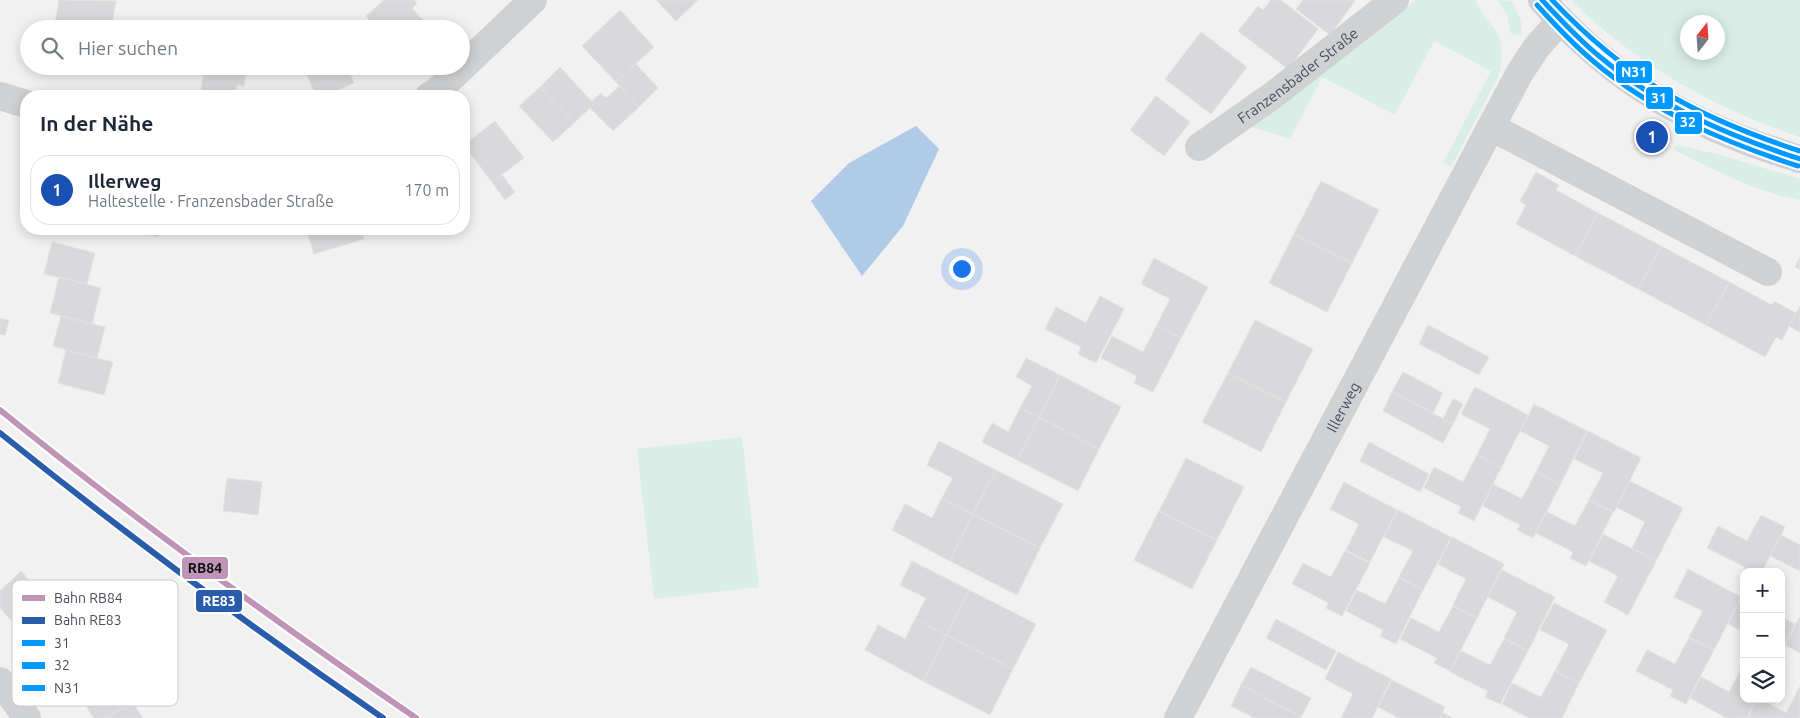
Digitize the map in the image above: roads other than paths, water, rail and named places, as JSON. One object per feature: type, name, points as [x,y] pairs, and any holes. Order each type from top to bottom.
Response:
[{"type":"street","points":[[470,60],[533,0]]},
{"type":"street","name":"Franzensbader Straße","points":[[1199,147],[1272,96],[1395,0]]},
{"type":"street","points":[[1542,0],[1560,21],[1599,57],[1629,81],[1657,99],[1694,118],[1762,148],[1800,159]]},
{"type":"street","name":"Illerweg","points":[[1178,718],[1519,74],[1536,48],[1560,21]]},
{"type":"street","points":[[438,90],[454,75]]},
{"type":"street","points":[[0,96],[20,102]]},
{"type":"street","points":[[1491,127],[1768,272]]},
{"type":"street","points":[[0,681],[12,697]]},
{"type":"street","points":[[18,706],[27,718]]},
{"type":"water","points":[[916,126],[939,149],[903,226],[862,276],[811,201],[849,163]]},
{"type":"rail line","name":"RB84","points":[[0,410],[50,451],[205,568],[416,718]]},
{"type":"rail line","name":"RE83","points":[[0,433],[189,579],[285,650],[383,718]]},
{"type":"place","name":"Illerweg","points":[[1652,137]]}]
